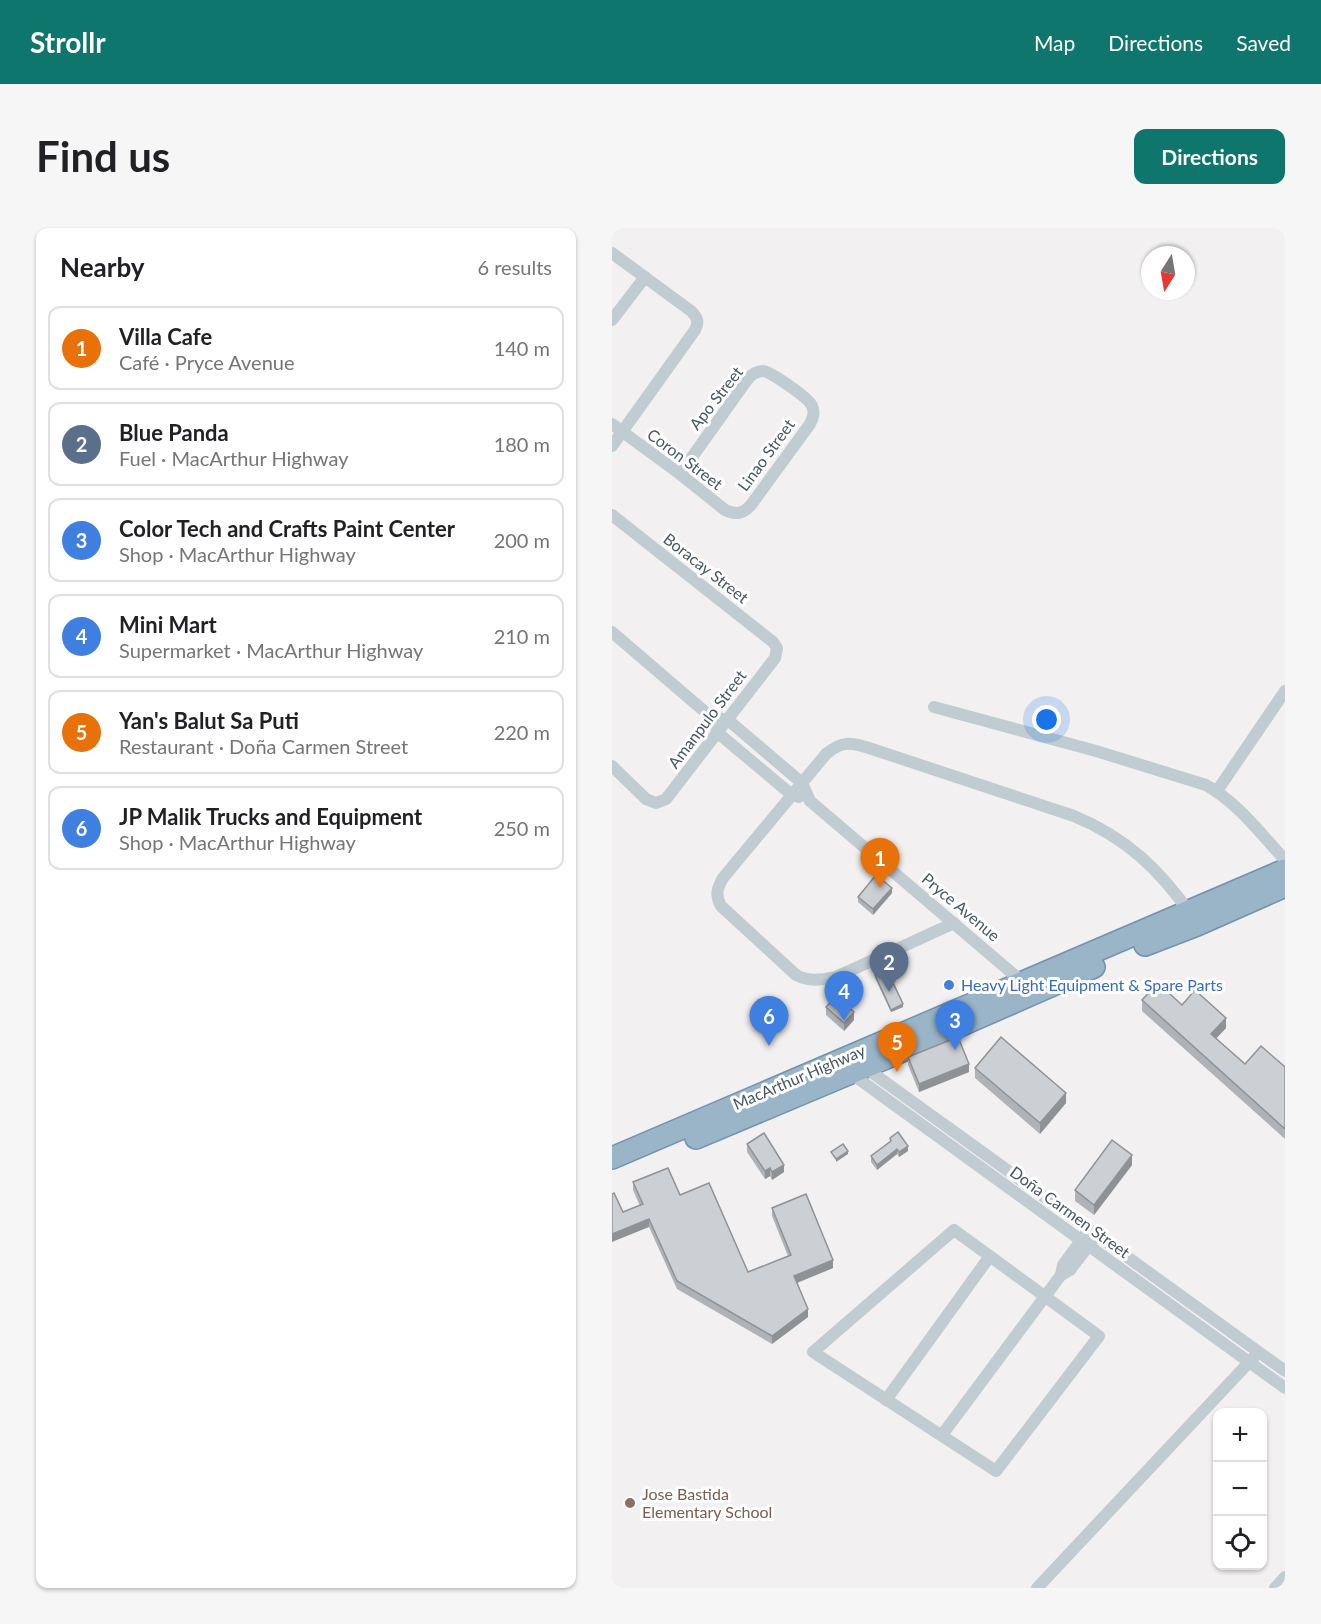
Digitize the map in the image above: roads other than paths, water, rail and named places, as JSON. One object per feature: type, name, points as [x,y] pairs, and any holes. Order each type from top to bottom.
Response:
[{"type":"highway","name":"MacArthur Highway","points":[[1193,918],[1285,870]]},
{"type":"highway","name":"MacArthur Highway","points":[[612,1172],[642,1153],[1028,987],[1193,918],[1285,886]]},
{"type":"highway","name":"MacArthur Highway","points":[[612,1158],[642,1153]]},
{"type":"street","points":[[612,253],[692,311],[698,320],[695,330],[617,428],[612,446]]},
{"type":"street","points":[[612,320],[645,277]]},
{"type":"street","name":"Linao Street","points":[[740,513],[751,505],[810,424],[814,413],[807,399],[768,373],[758,371]]},
{"type":"street","name":"Apo Street","points":[[680,474],[747,380],[758,371]]},
{"type":"street","name":"Coron Street","points":[[617,428],[725,510],[740,513]]},
{"type":"street","name":"Boracay Street","points":[[612,515],[773,642],[777,648]]},
{"type":"street","name":"Pryce Avenue","points":[[612,632],[711,717],[718,733],[792,795],[810,801],[1028,987]]},
{"type":"street","name":"Amanpulo Street","points":[[612,766],[646,799],[656,803],[669,797],[775,658],[777,648]]},
{"type":"street","points":[[1217,791],[1285,692]]},
{"type":"street","points":[[934,707],[1106,754],[1206,785],[1217,791],[1236,808],[1285,860]]},
{"type":"street","points":[[711,717],[728,720]]},
{"type":"street","name":"Pryce Avenue","points":[[728,720],[802,783],[810,801]]},
{"type":"street","points":[[954,923],[836,977],[815,981],[796,975],[721,906],[717,892],[723,878],[826,754],[841,744],[849,743],[1074,816],[1098,826],[1120,840],[1156,871],[1193,918]]},
{"type":"street","name":"Doña Carmen Street","points":[[850,1064],[1093,1232],[1285,1371]]},
{"type":"street","name":"Doña Carmen Street","points":[[850,1064],[1085,1243],[1285,1388]]},
{"type":"street","points":[[954,1230],[990,1256],[1099,1336],[996,1471],[813,1352],[954,1230]]},
{"type":"street","points":[[942,1436],[1061,1275],[1070,1270],[1093,1232]]},
{"type":"street","points":[[886,1400],[990,1256]]},
{"type":"street","points":[[1037,1588],[1258,1352]]},
{"type":"street","points":[[1275,1588],[1285,1577]]},
{"type":"place","name":"Villa Cafe","points":[[880,888]]},
{"type":"place","name":"Heavy Light Equipment & Spare Parts","points":[[949,985]]},
{"type":"place","name":"Blue Panda","points":[[889,992]]},
{"type":"place","name":"Mini Mart","points":[[844,1021]]},
{"type":"place","name":"JP Malik Trucks and Equipment","points":[[769,1046]]},
{"type":"place","name":"Color Tech and Crafts Paint Center","points":[[955,1050]]},
{"type":"place","name":"Yan's Balut Sa Puti","points":[[897,1072]]},
{"type":"place","name":"Jose Bastida Elementary School","points":[[630,1503]]}]
